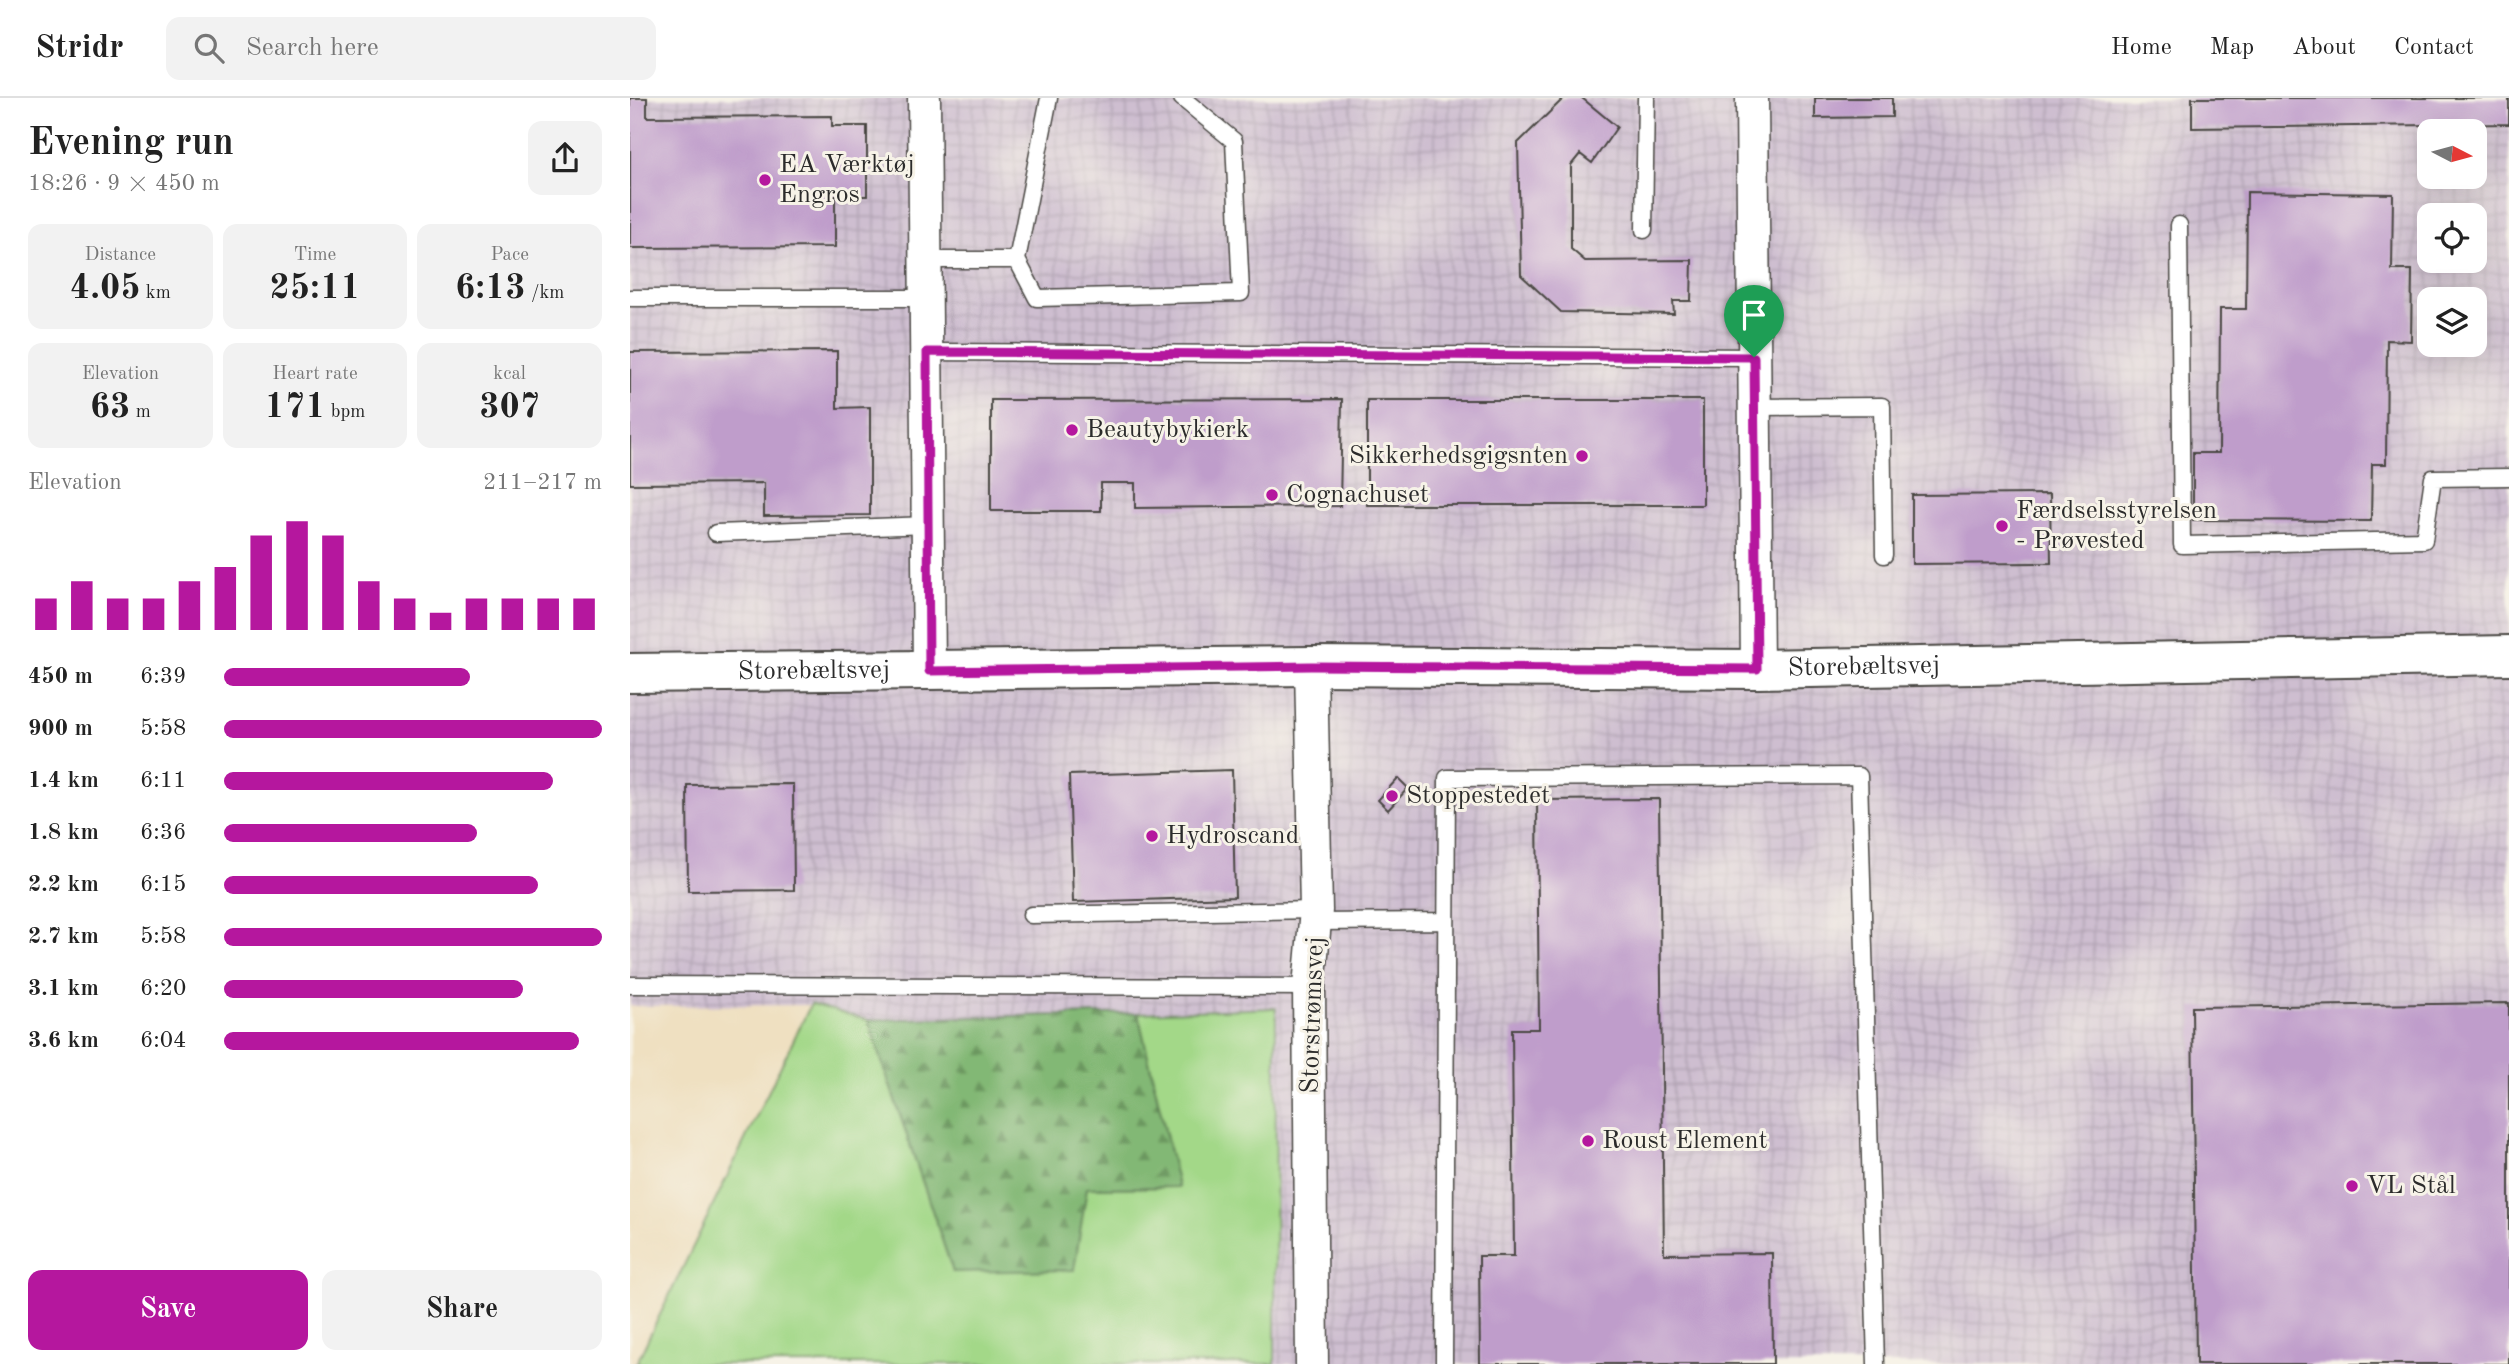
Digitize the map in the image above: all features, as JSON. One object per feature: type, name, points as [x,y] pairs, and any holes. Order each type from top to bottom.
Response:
[{"type":"street","points":[[924,98],[929,671]]},
{"type":"street","points":[[1752,98],[1757,669]]},
{"type":"street","name":"Storebæltsvej","points":[[630,673],[1311,666],[1757,669],[2509,655]]},
{"type":"street","name":"Storstrømsvej","points":[[1311,666],[1316,916],[1309,987],[1312,1364]]},
{"type":"lane","points":[[1049,98],[1017,260],[1037,298],[1241,293],[1234,141],[1182,98]]},
{"type":"lane","points":[[1644,230],[1646,98]]},
{"type":"lane","points":[[2179,225],[2182,545],[2424,540],[2433,478],[2509,477]]},
{"type":"lane","points":[[926,260],[1017,260]]},
{"type":"lane","points":[[630,298],[926,298]]},
{"type":"lane","points":[[927,352],[1754,357]]},
{"type":"lane","points":[[1755,407],[1882,405],[1884,555]]},
{"type":"lane","points":[[716,533],[928,525]]},
{"type":"lane","points":[[1444,1364],[1447,778],[1859,776],[1875,1364]]},
{"type":"lane","points":[[1031,915],[1316,916],[1446,921]]},
{"type":"lane","points":[[630,985],[1309,987]]},
{"type":"shaded area","points":[[630,98],[2509,98],[2509,1364],[635,1364],[811,1005],[630,1006]]},
{"type":"green space","points":[[811,1004],[868,1020],[953,1272],[1087,1188],[1178,1187],[1138,1013],[1276,1008],[1275,1364],[636,1364]]},
{"type":"green space","points":[[1138,1013],[1178,1187],[1087,1188],[1074,1270],[953,1272],[868,1020]]},
{"type":"building","points":[[630,98],[647,98],[647,117],[832,116],[832,126],[867,126],[867,196],[835,196],[835,247],[630,248]]},
{"type":"building","points":[[1564,98],[1582,98],[1617,127],[1592,163],[1580,154],[1571,165],[1571,249],[1585,261],[1692,260],[1691,301],[1673,301],[1674,314],[1561,312],[1521,275],[1518,143]]},
{"type":"building","points":[[1815,98],[1892,98],[1892,117],[1815,118]]},
{"type":"building","points":[[2192,98],[2509,98],[2509,124],[2487,124],[2487,119],[2417,119],[2417,125],[2192,128]]},
{"type":"building","points":[[2247,192],[2393,194],[2392,270],[2412,270],[2411,341],[2387,340],[2386,464],[2372,464],[2371,521],[2193,520],[2193,453],[2219,453],[2220,309],[2246,309]]},
{"type":"building","points":[[837,351],[837,408],[870,407],[870,515],[764,516],[764,483],[630,484],[630,352]]},
{"type":"building","points":[[1342,399],[1340,506],[1135,508],[1135,483],[1101,483],[1101,511],[991,511],[991,400]]},
{"type":"building","points":[[1367,400],[1703,400],[1703,505],[1367,505]]},
{"type":"building","points":[[2050,494],[2051,563],[1912,564],[1912,495]]},
{"type":"building","name":"Hydroscand","points":[[1232,770],[1235,897],[1073,902],[1069,775]]},
{"type":"building","points":[[1398,778],[1408,788],[1388,810],[1378,800]]},
{"type":"building","points":[[793,784],[794,890],[688,891],[687,785]]},
{"type":"building","name":"Roust Element","points":[[1659,799],[1664,1254],[1772,1253],[1773,1364],[1480,1364],[1479,1256],[1514,1256],[1512,1029],[1539,1029],[1537,800]]},
{"type":"building","name":"VL Stål","points":[[2509,1003],[2509,1364],[2196,1364],[2192,1007]]},
{"type":"place","name":"EA Værktøj Engros","points":[[765,180]]},
{"type":"place","name":"Beautybykierk","points":[[1072,430]]},
{"type":"place","name":"Sikkerhedsgigsnten","points":[[1582,456]]},
{"type":"place","name":"Cognachuset","points":[[1272,495]]},
{"type":"place","name":"Færdselsstyrelsen - Prøvested","points":[[2002,526]]},
{"type":"place","name":"Stoppestedet","points":[[1392,796]]},
{"type":"place","name":"Hydroscand","points":[[1152,836]]},
{"type":"place","name":"Roust Element","points":[[1588,1141]]},
{"type":"place","name":"VL Stål","points":[[2352,1186]]},
{"type":"route","points":[[927,352],[1754,357],[1757,669],[1311,666],[929,671],[927,352]]}]
